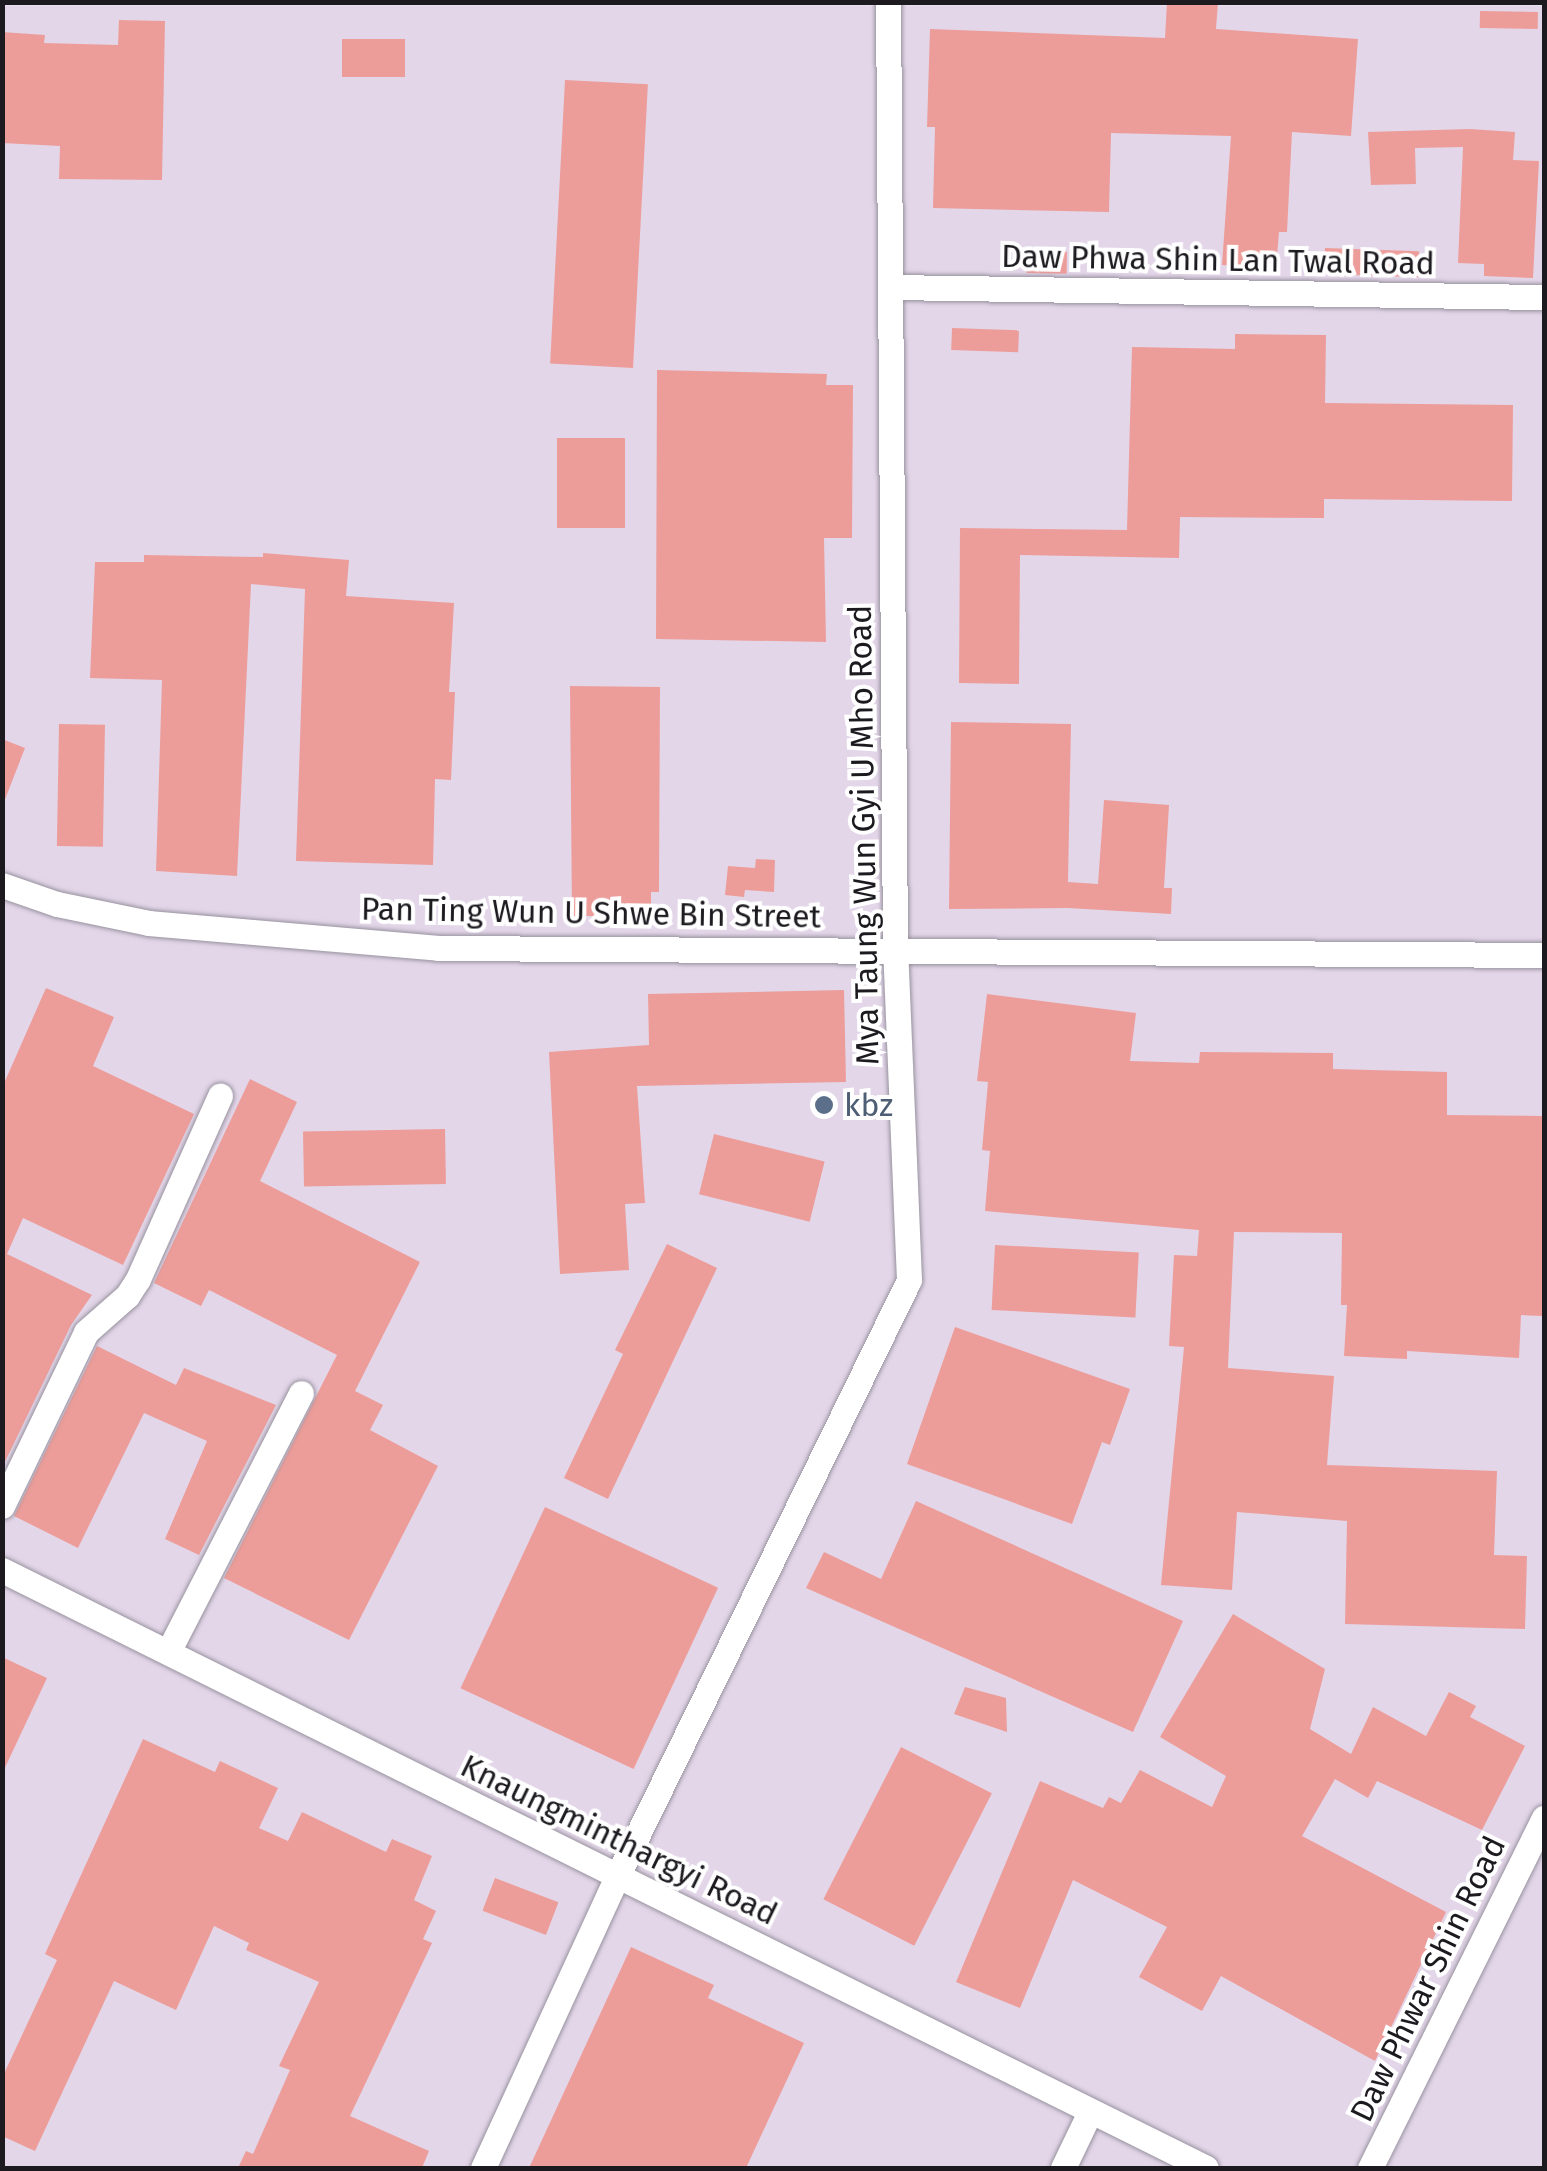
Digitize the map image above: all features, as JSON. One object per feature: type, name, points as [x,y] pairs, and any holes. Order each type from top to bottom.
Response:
[{"type":"street","name":"Mya Taung Wun Gyi U Mho Road","points":[[482,2168],[618,1875],[909,1280],[896,951],[888,2]]},
{"type":"street","name":"Daw Phwa Shin Lan Twal Road","points":[[890,288],[1544,297]]},
{"type":"street","name":"Pan Ting Wun U Shwe Bin Street","points":[[2,885],[58,904],[149,923],[438,948],[1544,955]]},
{"type":"street","points":[[2,1506],[86,1332],[127,1296],[138,1280],[220,1096]]},
{"type":"street","points":[[168,1652],[301,1392]]},
{"type":"street","name":"Knaungminthargyi Road","points":[[2,1570],[1206,2168]]},
{"type":"street","name":"Daw Phwar Shin Road","points":[[1370,2168],[1544,1818]]},
{"type":"street","points":[[1063,2168],[1090,2112]]},
{"type":"shaded area","points":[[3,6],[1544,6],[1544,2168],[3,2168]]},
{"type":"building","points":[[1167,2],[1218,2],[1216,29],[1358,39],[1351,136],[1292,132],[1287,232],[1279,232],[1276,269],[1222,265],[1231,136],[1111,133],[1109,212],[933,208],[935,127],[927,127],[930,29],[1165,38]]},
{"type":"building","points":[[1480,11],[1538,12],[1538,29],[1480,28]]},
{"type":"building","points":[[119,20],[165,21],[162,180],[59,179],[60,146],[2,143],[2,32],[45,35],[44,43],[118,45]]},
{"type":"building","points":[[342,39],[405,39],[405,77],[342,77]]},
{"type":"building","points":[[565,80],[648,84],[633,368],[550,364]]},
{"type":"building","points":[[1368,132],[1515,132],[1513,160],[1539,161],[1533,278],[1484,276],[1484,264],[1458,263],[1463,147],[1415,148],[1416,184],[1371,185]]},
{"type":"building","points":[[1325,248],[1419,251],[1418,277],[1324,274]]},
{"type":"building","points":[[1027,251],[1067,252],[1067,274],[1027,273]]},
{"type":"building","points":[[952,328],[1019,330],[1018,352],[951,350]]},
{"type":"building","points":[[1235,334],[1326,335],[1325,403],[1513,405],[1512,501],[1324,499],[1324,518],[1180,517],[1179,558],[1020,555],[1019,684],[959,683],[960,528],[1127,530],[1132,347],[1235,349]]},
{"type":"building","points":[[657,370],[827,374],[826,385],[853,385],[852,538],[824,538],[826,642],[656,639]]},
{"type":"building","points":[[557,438],[625,438],[625,528],[557,528]]},
{"type":"building","points":[[263,553],[349,560],[346,596],[454,603],[449,692],[455,692],[451,780],[435,779],[433,865],[296,861],[305,589],[251,584],[237,876],[156,871],[162,680],[90,678],[95,562],[144,562],[144,555],[263,557]]},
{"type":"building","points":[[570,686],[660,687],[659,892],[651,892],[651,916],[572,916]]},
{"type":"building","points":[[951,722],[1071,724],[1068,882],[1098,884],[1104,800],[1169,805],[1164,888],[1172,888],[1171,914],[1068,908],[949,909]]},
{"type":"building","points":[[59,724],[105,725],[103,847],[57,846]]},
{"type":"building","points":[[2,739],[25,748],[4,802],[2,801]]},
{"type":"building","points":[[756,859],[775,860],[774,892],[745,890],[744,897],[725,895],[728,866],[755,868]]},
{"type":"building","points":[[46,988],[114,1017],[93,1066],[194,1114],[123,1265],[23,1218],[7,1254],[92,1295],[71,1325],[2,1468],[2,1088]]},
{"type":"building","points":[[844,990],[846,1082],[637,1086],[645,1203],[625,1204],[629,1270],[560,1274],[549,1052],[649,1045],[648,994]]},
{"type":"building","points":[[987,994],[1136,1013],[1130,1061],[1199,1063],[1200,1052],[1333,1053],[1333,1069],[1447,1072],[1447,1115],[1542,1116],[1542,1316],[1521,1315],[1519,1358],[1407,1351],[1407,1359],[1344,1356],[1347,1305],[1341,1305],[1342,1233],[1234,1232],[1228,1368],[1334,1376],[1327,1465],[1497,1471],[1494,1555],[1527,1556],[1525,1629],[1345,1624],[1347,1521],[1237,1512],[1232,1590],[1161,1585],[1184,1347],[1169,1346],[1174,1255],[1197,1256],[1199,1230],[985,1211],[990,1151],[982,1150],[988,1082],[977,1081]]},
{"type":"building","points":[[250,1079],[297,1102],[260,1181],[420,1262],[355,1391],[383,1405],[370,1430],[438,1466],[349,1640],[224,1578],[337,1355],[209,1290],[201,1306],[154,1283]]},
{"type":"building","points":[[445,1129],[446,1184],[304,1186],[303,1131]]},
{"type":"building","points":[[714,1134],[825,1162],[810,1222],[699,1194]]},
{"type":"building","points":[[667,1244],[717,1268],[608,1499],[564,1478],[623,1354],[615,1350]]},
{"type":"building","points":[[995,1245],[1139,1253],[1135,1317],[992,1310]]},
{"type":"building","points":[[955,1327],[1130,1389],[1110,1445],[1102,1442],[1072,1524],[907,1464]]},
{"type":"building","points":[[97,1346],[176,1385],[184,1368],[276,1405],[199,1555],[165,1539],[207,1441],[144,1413],[78,1548],[14,1516]]},
{"type":"building","points":[[916,1501],[1183,1621],[1133,1732],[806,1588],[824,1552],[881,1579]]},
{"type":"building","points":[[545,1507],[718,1588],[634,1769],[460,1688]]},
{"type":"building","points":[[1233,1614],[1325,1669],[1310,1729],[1351,1754],[1373,1707],[1426,1736],[1449,1692],[1476,1706],[1470,1717],[1525,1746],[1482,1830],[1377,1781],[1368,1798],[1335,1779],[1302,1836],[1446,1912],[1375,2061],[1221,1976],[1202,2011],[1139,1977],[1167,1927],[1073,1880],[1020,2008],[956,1982],[1040,1781],[1103,1808],[1109,1797],[1121,1803],[1140,1770],[1212,1807],[1226,1776],[1160,1737]]},
{"type":"building","points":[[2,1657],[47,1678],[2,1774]]},
{"type":"building","points":[[965,1687],[1006,1698],[1007,1732],[954,1714]]},
{"type":"building","points":[[143,1739],[215,1772],[220,1761],[278,1788],[259,1828],[288,1841],[302,1812],[386,1852],[392,1839],[432,1856],[414,1900],[436,1911],[423,1939],[432,1943],[350,2116],[429,2151],[422,2168],[238,2168],[246,2151],[253,2154],[290,2070],[279,2066],[319,1982],[246,1950],[249,1943],[214,1926],[176,2010],[114,1981],[35,2151],[2,2136],[2,2078],[57,1960],[45,1954]]},
{"type":"building","points":[[901,1747],[992,1793],[914,1946],[823,1899]]},
{"type":"building","points":[[495,1878],[558,1902],[546,1935],[482,1911]]},
{"type":"building","points":[[631,1947],[714,1985],[708,1998],[804,2043],[746,2168],[529,2168]]},
{"type":"place","name":"kbz","points":[[824,1105]]}]
